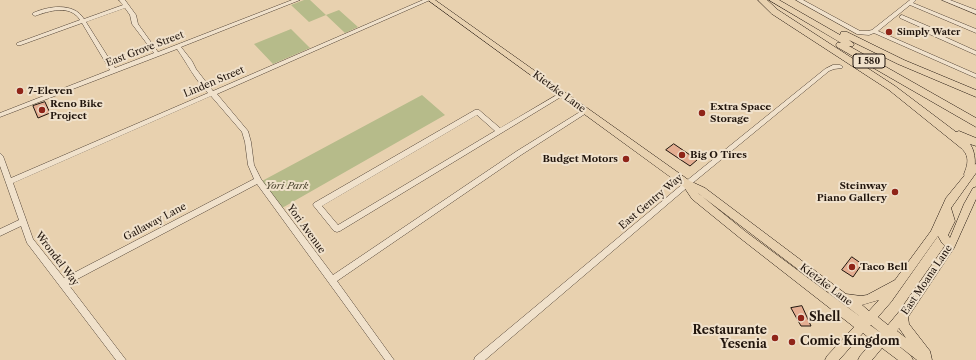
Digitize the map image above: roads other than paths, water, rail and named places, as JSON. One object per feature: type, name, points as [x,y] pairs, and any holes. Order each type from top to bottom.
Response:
[{"type":"highway","points":[[762,0],[775,12],[892,88],[960,140],[972,152],[974,162],[972,171]]},
{"type":"highway","name":"I 580","points":[[762,0],[976,123]]},
{"type":"highway","name":"I 580","points":[[773,0],[976,116]]},
{"type":"highway","points":[[780,0],[879,52],[976,94]]},
{"type":"highway","points":[[931,118],[962,137],[976,142]]},
{"type":"main road","name":"Kietzke Lane","points":[[432,0],[585,112],[687,184],[702,191],[839,294],[866,322]]},
{"type":"main road","name":"East Moana Lane","points":[[831,360],[882,305],[900,281],[934,233],[946,206],[972,171]]},
{"type":"main road","name":"Kietzke Lane","points":[[687,184],[695,196],[743,235],[884,336],[926,360]]},
{"type":"main road","name":"East Moana Lane","points":[[864,360],[903,315],[951,245],[957,234],[967,204],[976,191]]},
{"type":"main road","points":[[946,206],[950,221],[944,235],[945,240],[951,245]]},
{"type":"main road","points":[[839,294],[852,300],[864,301],[873,299],[900,281]]},
{"type":"main road","points":[[903,315],[903,324],[905,328],[931,360]]},
{"type":"main road","name":"Kietzke Lane","points":[[884,336],[907,360]]},
{"type":"street","points":[[122,0],[133,15],[136,26],[157,54]]},
{"type":"street","name":"East Grove Street","points":[[0,115],[287,2],[297,0]]},
{"type":"street","name":"Linden Street","points":[[9,182],[427,0]]},
{"type":"street","points":[[799,0],[855,31],[866,34],[874,31],[911,2],[976,31]]},
{"type":"street","points":[[945,0],[976,12]]},
{"type":"street","points":[[19,44],[126,6]]},
{"type":"street","points":[[35,14],[48,9],[62,8],[77,14],[83,21],[114,71]]},
{"type":"street","points":[[902,17],[932,30],[931,33],[976,53]]},
{"type":"street","points":[[874,31],[976,76]]},
{"type":"street","name":"Yori Avenue","points":[[178,46],[189,61],[192,70],[244,131],[248,142],[251,165],[258,180],[390,360]]},
{"type":"street","name":"East Gentry Way","points":[[478,360],[687,184],[827,70],[833,67],[840,67]]},
{"type":"street","points":[[499,131],[477,112],[317,205],[337,229],[562,94]]},
{"type":"street","points":[[331,281],[519,153],[585,112]]},
{"type":"street","name":"Wrondel Way","points":[[0,156],[2,168],[9,182],[30,241],[122,360]]},
{"type":"street","name":"Gallaway Lane","points":[[62,283],[258,180]]},
{"type":"street","points":[[0,233],[22,222]]},
{"type":"place","name":"Simply Water","points":[[889,32]]},
{"type":"place","name":"7-Eleven","points":[[20,91]]},
{"type":"place","name":"Reno Bike Project","points":[[42,110]]},
{"type":"place","name":"Extra Space Storage","points":[[702,113]]},
{"type":"place","name":"Big O Tires","points":[[682,155]]},
{"type":"place","name":"Budget Motors","points":[[626,159]]},
{"type":"place","name":"Steinway Piano Gallery","points":[[895,192]]},
{"type":"place","name":"Taco Bell","points":[[852,267]]},
{"type":"place","name":"Shell","points":[[801,318]]},
{"type":"place","name":"Restaurante Yesenia","points":[[775,338]]},
{"type":"place","name":"Comic Kingdom","points":[[792,342]]},
{"type":"park label","name":"Yori Park","points":[[287,186]]}]
